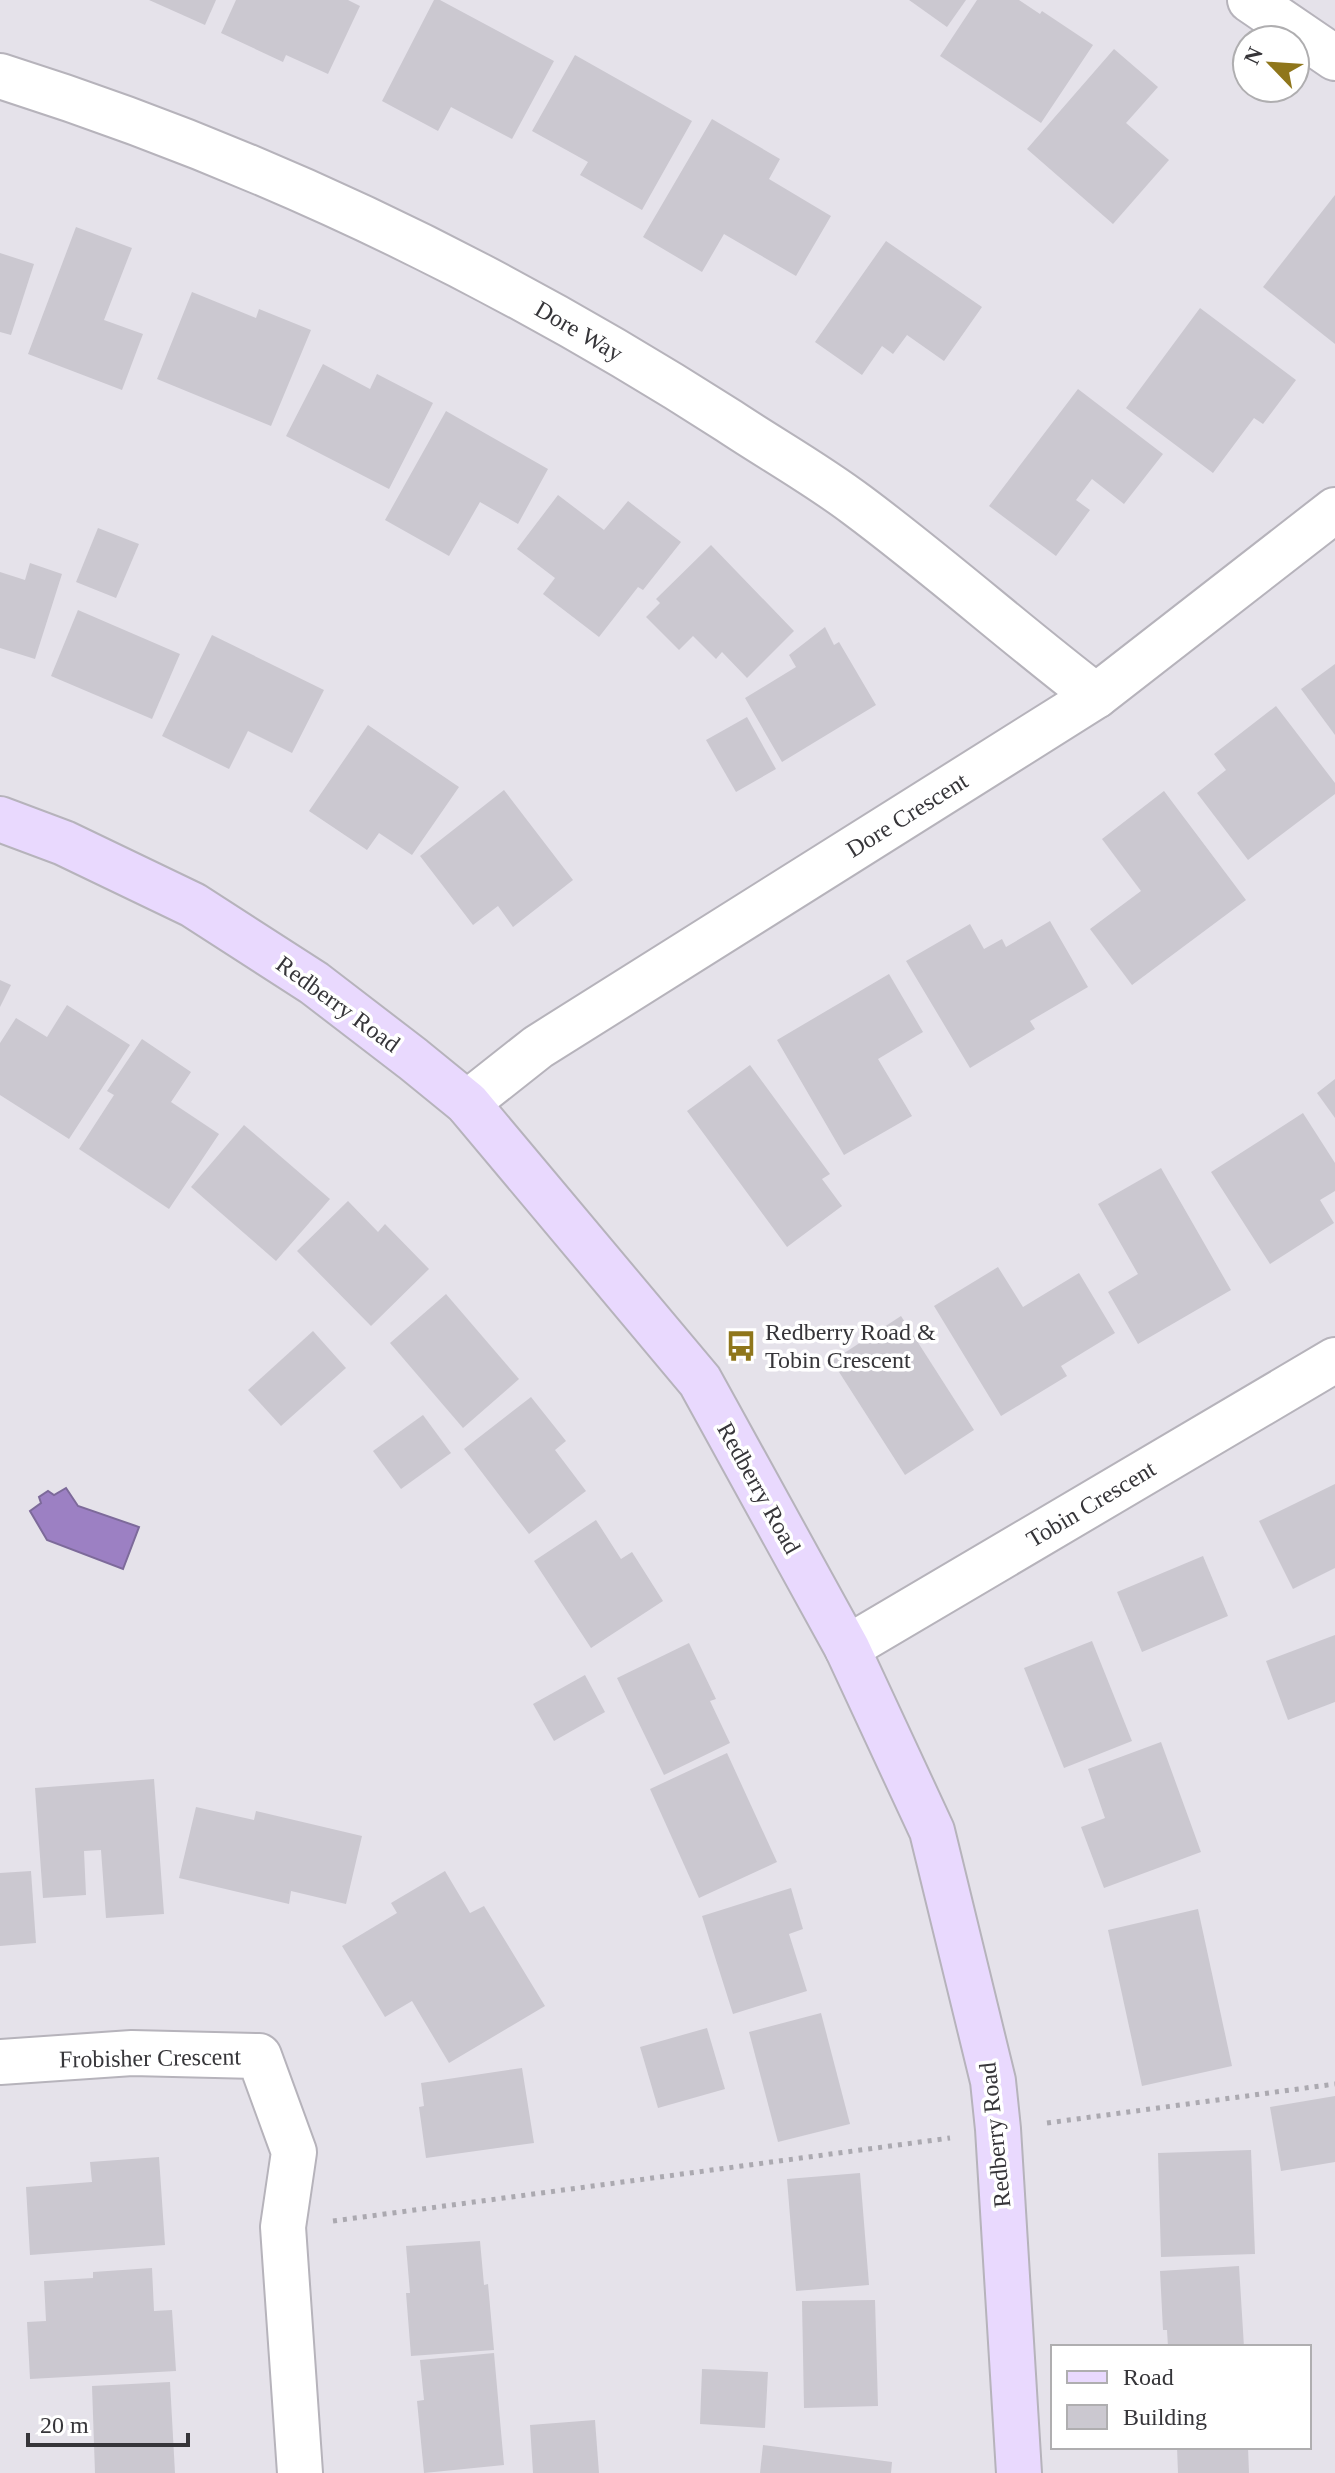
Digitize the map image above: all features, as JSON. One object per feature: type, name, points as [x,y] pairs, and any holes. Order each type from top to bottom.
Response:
[{"type":"street","points":[[1250,0],[1335,58]]},
{"type":"street","name":"Dore Way","points":[[0,76],[100,107],[297,187],[487,278],[674,386],[856,504],[1096,696]]},
{"type":"street","name":"Dore Crescent","points":[[467,1103],[538,1047],[1096,696],[1335,510]]},
{"type":"street","name":"Redberry Road","points":[[0,819],[64,843],[193,905],[314,983],[467,1103],[700,1381],[847,1648],[932,1831],[993,2081],[1019,2473]]},
{"type":"street","name":"Tobin Crescent","points":[[847,1648],[1335,1360]]},
{"type":"street","name":"Frobisher Crescent","points":[[0,2062],[132,2053],[259,2056],[294,2152],[283,2227],[300,2473]]},
{"type":"path","points":[[331,2221],[938,2141],[998,2129],[1335,2084]]},
{"type":"shaded area","points":[[66,1488],[78,1506],[139,1527],[123,1569],[47,1540],[30,1511],[41,1503],[39,1497],[48,1491],[54,1495]]},
{"type":"building","points":[[149,0],[216,0],[205,25]]},
{"type":"building","points":[[236,0],[348,0],[360,6],[328,74],[286,55],[283,62],[221,33]]},
{"type":"building","points":[[434,0],[440,0],[554,61],[512,139],[451,107],[438,131],[382,101]]},
{"type":"building","points":[[909,0],[966,0],[947,27]]},
{"type":"building","points":[[977,0],[1019,0],[1040,14],[1042,11],[1093,45],[1041,123],[940,56]]},
{"type":"building","points":[[1114,49],[1158,87],[1126,123],[1169,160],[1113,224],[1027,149]]},
{"type":"building","points":[[575,55],[692,121],[642,210],[580,175],[588,162],[532,131]]},
{"type":"building","points":[[712,119],[780,159],[769,179],[831,216],[796,276],[724,234],[702,272],[643,237]]},
{"type":"building","points":[[1335,195],[1335,344],[1263,287]]},
{"type":"building","points":[[76,227],[132,248],[104,320],[143,334],[122,390],[28,354]]},
{"type":"building","points":[[886,241],[982,307],[944,361],[907,335],[893,354],[882,346],[862,375],[815,342]]},
{"type":"building","points":[[0,253],[34,264],[11,335],[0,332]]},
{"type":"building","points":[[192,292],[256,318],[259,309],[311,330],[271,426],[157,379]]},
{"type":"building","points":[[1200,308],[1296,380],[1263,424],[1254,418],[1213,473],[1126,408]]},
{"type":"building","points":[[323,364],[370,389],[377,374],[433,403],[389,489],[286,436]]},
{"type":"building","points":[[1078,389],[1163,454],[1124,504],[1092,479],[1076,500],[1090,510],[1056,556],[989,506]]},
{"type":"building","points":[[446,411],[548,469],[518,524],[480,502],[449,556],[385,520]]},
{"type":"building","points":[[558,495],[604,530],[628,501],[681,542],[643,590],[638,587],[599,637],[543,594],[555,578],[517,549]]},
{"type":"building","points":[[98,528],[139,544],[116,598],[76,582]]},
{"type":"building","points":[[711,545],[794,631],[747,678],[722,652],[716,659],[693,636],[679,650],[646,617],[660,603],[656,599]]},
{"type":"building","points":[[30,563],[62,574],[35,659],[0,648],[0,572],[25,580]]},
{"type":"building","points":[[78,610],[180,654],[152,719],[51,676]]},
{"type":"building","points":[[825,627],[834,645],[839,642],[876,705],[782,762],[745,698],[796,667],[789,655]]},
{"type":"building","points":[[212,635],[324,690],[292,753],[248,731],[229,769],[162,736]]},
{"type":"building","points":[[1335,664],[1335,735],[1301,689]]},
{"type":"building","points":[[1276,706],[1335,783],[1335,794],[1248,860],[1197,793],[1226,770],[1214,754]]},
{"type":"building","points":[[747,717],[776,769],[736,792],[706,740]]},
{"type":"building","points":[[368,725],[459,787],[412,855],[379,833],[367,850],[309,811]]},
{"type":"building","points":[[504,790],[573,880],[513,927],[498,906],[473,925],[420,856]]},
{"type":"building","points":[[1164,791],[1246,900],[1132,985],[1090,929],[1141,891],[1102,839]]},
{"type":"building","points":[[1050,921],[1088,987],[1030,1021],[1035,1029],[970,1068],[906,961],[970,924],[984,949],[1002,939],[1006,947]]},
{"type":"building","points":[[889,974],[923,1032],[878,1059],[912,1116],[844,1155],[777,1040]]},
{"type":"building","points":[[0,980],[11,985],[0,1007]]},
{"type":"building","points":[[67,1005],[130,1045],[69,1139],[0,1095],[0,1043],[16,1018],[47,1037]]},
{"type":"building","points":[[142,1039],[191,1072],[171,1102],[219,1134],[169,1209],[79,1149],[114,1095],[107,1091]]},
{"type":"building","points":[[750,1065],[830,1174],[822,1179],[842,1206],[787,1247],[687,1111]]},
{"type":"building","points":[[1335,1079],[1335,1118],[1317,1093]]},
{"type":"building","points":[[1303,1113],[1335,1163],[1335,1191],[1320,1200],[1334,1223],[1270,1264],[1211,1172]]},
{"type":"building","points":[[244,1125],[330,1199],[276,1261],[191,1187]]},
{"type":"building","points":[[1161,1168],[1231,1290],[1138,1344],[1108,1292],[1138,1274],[1098,1204]]},
{"type":"building","points":[[348,1201],[378,1232],[385,1224],[429,1269],[371,1326],[297,1251]]},
{"type":"building","points":[[998,1267],[1023,1307],[1079,1273],[1115,1333],[1061,1366],[1067,1376],[1001,1416],[934,1306]]},
{"type":"building","points":[[446,1294],[519,1379],[463,1428],[390,1343]]},
{"type":"building","points":[[901,1316],[974,1430],[905,1475],[832,1361]]},
{"type":"building","points":[[313,1331],[346,1368],[281,1426],[248,1390]]},
{"type":"building","points":[[531,1397],[566,1441],[555,1450],[586,1491],[529,1534],[464,1449]]},
{"type":"building","points":[[423,1415],[451,1453],[401,1489],[373,1451]]},
{"type":"building","points":[[1335,1484],[1335,1568],[1293,1589],[1259,1521]]},
{"type":"building","points":[[596,1520],[621,1559],[632,1552],[663,1601],[591,1648],[534,1561]]},
{"type":"building","points":[[1203,1556],[1228,1616],[1142,1652],[1117,1592]]},
{"type":"building","points":[[1335,1635],[1335,1702],[1288,1720],[1266,1661]]},
{"type":"building","points":[[1092,1641],[1132,1741],[1064,1768],[1024,1668]]},
{"type":"building","points":[[689,1643],[716,1699],[710,1701],[730,1743],[664,1775],[617,1678]]},
{"type":"building","points":[[585,1675],[605,1712],[554,1741],[533,1704]]},
{"type":"building","points":[[1161,1742],[1201,1852],[1104,1888],[1081,1827],[1105,1818],[1088,1769]]},
{"type":"building","points":[[727,1753],[777,1862],[699,1898],[650,1789]]},
{"type":"building","points":[[154,1779],[164,1914],[106,1918],[101,1850],[84,1851],[86,1895],[43,1898],[35,1788]]},
{"type":"building","points":[[196,1807],[254,1820],[256,1811],[362,1836],[346,1904],[291,1891],[289,1904],[179,1878]]},
{"type":"building","points":[[31,1871],[36,1943],[0,1946],[0,1873]]},
{"type":"building","points":[[445,1871],[470,1913],[484,1906],[545,2006],[449,2063],[412,2001],[385,2017],[342,1946],[397,1913],[391,1903]]},
{"type":"building","points":[[791,1888],[803,1929],[789,1934],[807,1991],[733,2014],[702,1916]]},
{"type":"building","points":[[1198,1909],[1232,2066],[1142,2086],[1108,1930]]},
{"type":"building","points":[[821,2013],[850,2124],[778,2142],[749,2032]]},
{"type":"building","points":[[707,2028],[725,2089],[658,2108],[640,2047]]},
{"type":"building","points":[[522,2068],[534,2143],[426,2158],[419,2107],[424,2106],[421,2083]]},
{"type":"building","points":[[1335,2096],[1335,2162],[1281,2171],[1270,2107]]},
{"type":"building","points":[[1251,2150],[1255,2254],[1161,2257],[1158,2153]]},
{"type":"building","points":[[159,2157],[165,2245],[30,2255],[26,2187],[92,2182],[90,2162]]},
{"type":"building","points":[[860,2173],[869,2285],[796,2291],[787,2179]]},
{"type":"building","points":[[480,2241],[484,2285],[488,2284],[494,2350],[411,2356],[406,2246]]},
{"type":"building","points":[[1239,2266],[1244,2345],[1168,2345],[1167,2330],[1163,2330],[1160,2271]]},
{"type":"building","points":[[152,2268],[154,2311],[172,2310],[176,2371],[30,2379],[27,2322],[46,2321],[44,2281],[93,2278],[93,2272]]},
{"type":"building","points":[[875,2300],[878,2406],[804,2408],[802,2301]]},
{"type":"building","points":[[494,2353],[504,2465],[424,2473],[417,2401],[424,2400],[420,2360]]},
{"type":"building","points":[[702,2369],[768,2372],[765,2428],[700,2424]]},
{"type":"building","points":[[170,2382],[175,2473],[95,2473],[92,2386]]},
{"type":"building","points":[[595,2420],[599,2473],[533,2473],[530,2425]]},
{"type":"building","points":[[763,2445],[892,2462],[891,2473],[760,2473]]},
{"type":"building","points":[[1177,2449],[1248,2449],[1249,2473],[1178,2473]]},
{"type":"place","name":"Redberry Road & Tobin Crescent","points":[[741,1346]]}]
